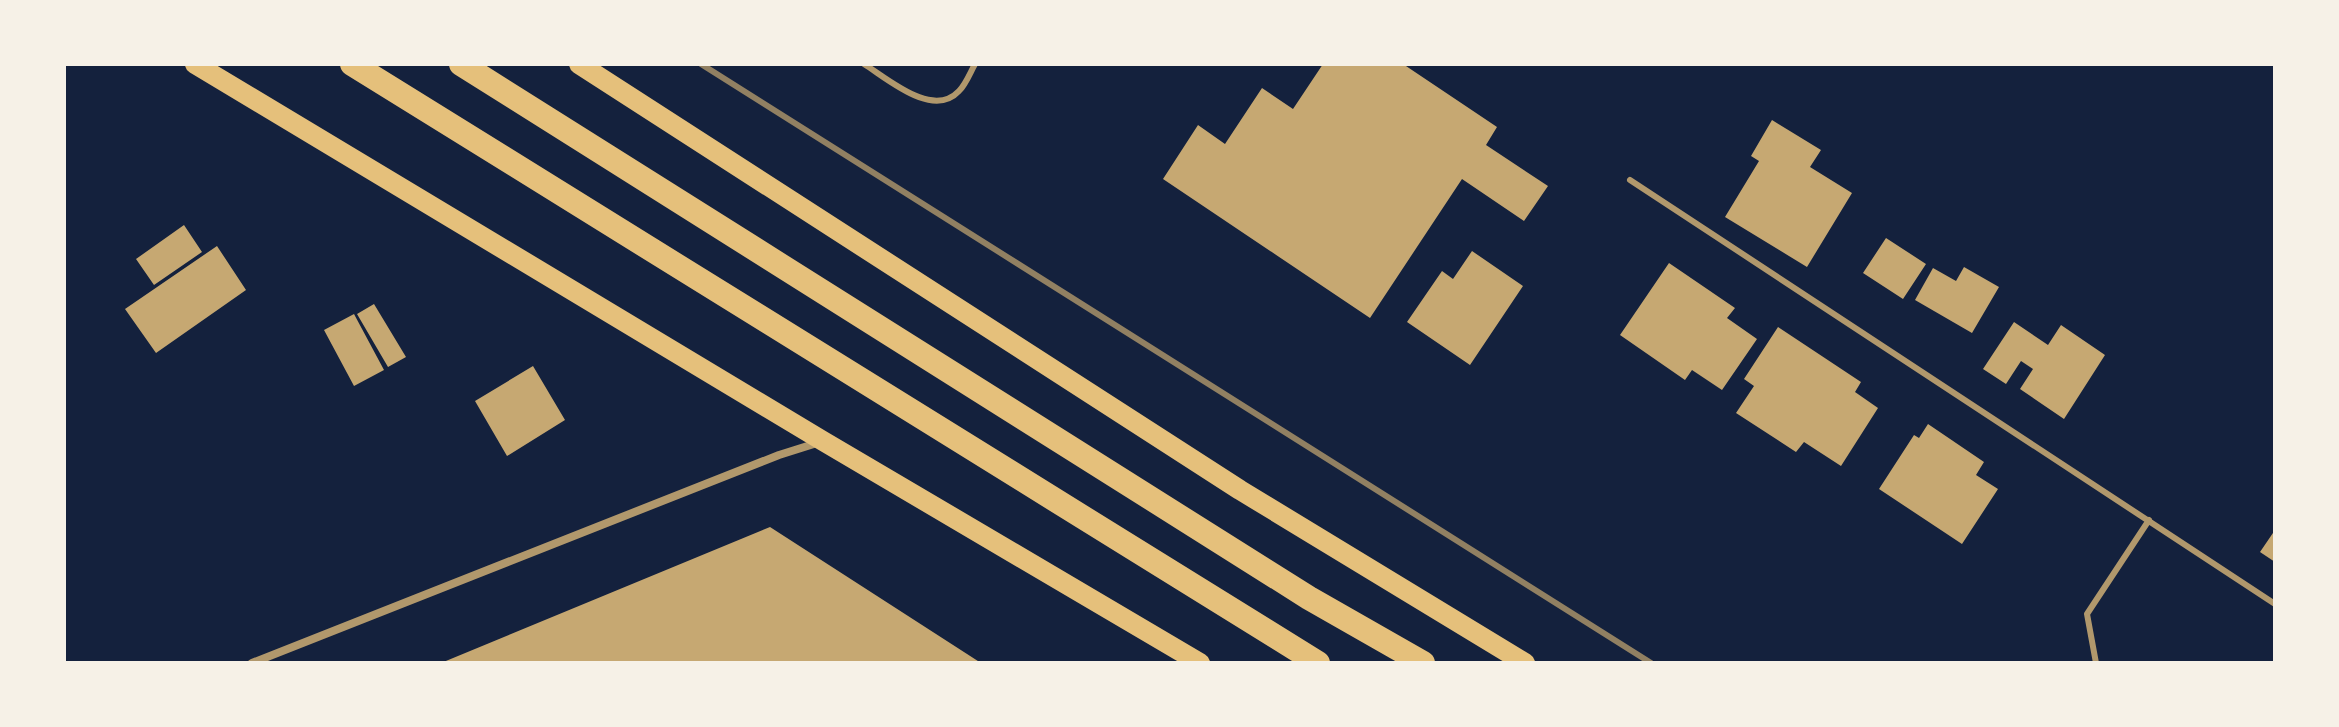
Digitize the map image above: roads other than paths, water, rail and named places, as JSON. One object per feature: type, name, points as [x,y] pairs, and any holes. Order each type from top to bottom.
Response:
[{"type":"highway","points":[[352,64],[1318,663]]},
{"type":"highway","points":[[461,64],[1309,598],[1423,663]]},
{"type":"main road","points":[[195,64],[1200,663]]},
{"type":"main road","points":[[579,64],[1240,490],[1525,663]]},
{"type":"street","points":[[252,663],[779,455],[823,441]]},
{"type":"lane","points":[[864,64],[921,98],[941,102],[962,88],[975,64]]},
{"type":"lane","points":[[1630,180],[2275,604]]},
{"type":"lane","points":[[2096,663],[2087,614],[2149,520]]},
{"type":"railway","points":[[701,64],[1651,663]]}]
